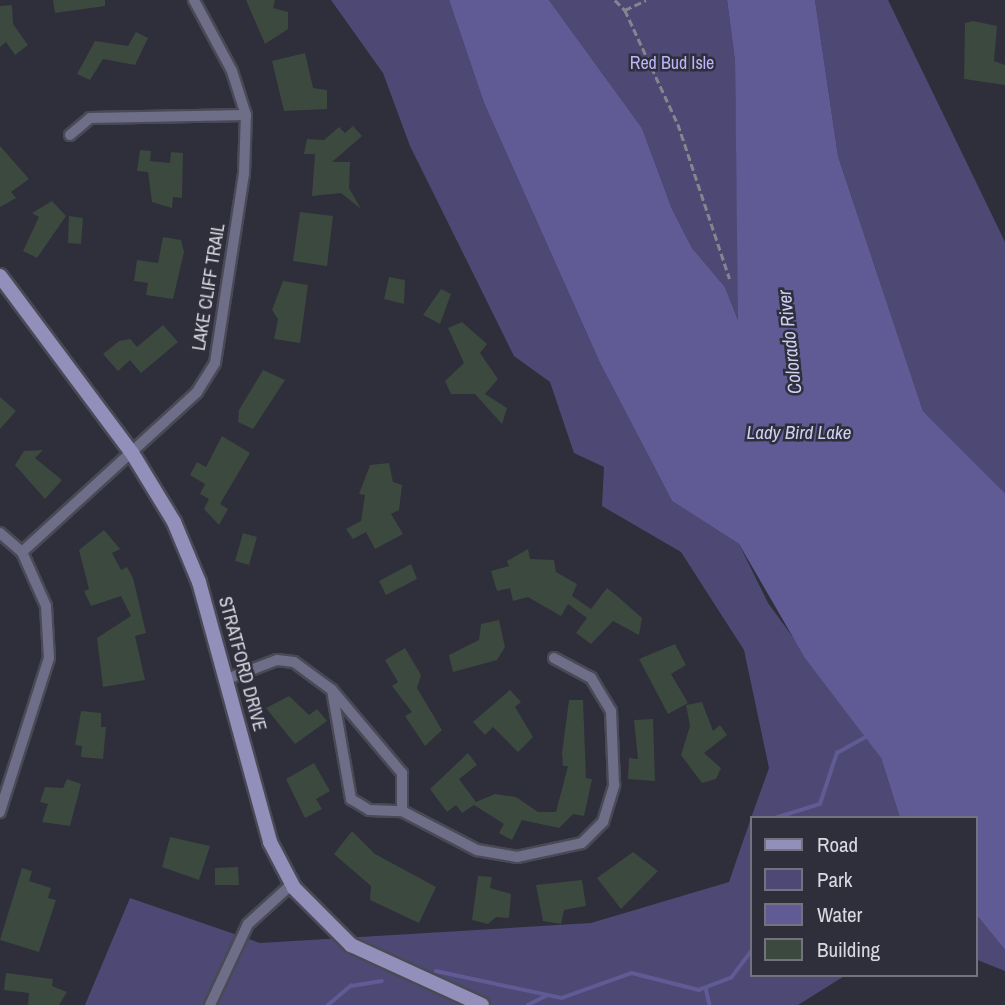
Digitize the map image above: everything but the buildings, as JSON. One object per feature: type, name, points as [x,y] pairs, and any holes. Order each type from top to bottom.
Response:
[{"type":"street","name":"LAKE CLIFF TRAIL","points":[[22,552],[197,392],[215,363],[244,174],[246,115],[232,71],[194,0]]},
{"type":"street","points":[[70,135],[90,118],[246,115]]},
{"type":"street","name":"STRATFORD DRIVE","points":[[0,276],[132,453],[174,522],[227,679],[263,820],[292,884],[327,928],[351,945],[482,1005]]},
{"type":"street","points":[[0,533],[22,552],[47,606],[49,658],[0,812]]},
{"type":"street","points":[[332,690],[351,799],[369,810],[402,811],[439,836],[517,857],[582,842],[603,822],[614,785],[611,711],[591,678],[554,658]]},
{"type":"street","points":[[227,679],[277,660],[294,662],[332,690],[402,773],[402,811]]},
{"type":"street","points":[[210,1005],[248,924],[292,884]]},
{"type":"path","points":[[615,0],[625,10],[678,124],[730,279]]},
{"type":"path","points":[[625,10],[646,0]]},
{"type":"green space","points":[[331,0],[449,0],[484,103],[600,363],[672,501],[739,544],[768,603],[881,758],[899,816],[752,816],[769,768],[744,650],[681,552],[602,506],[604,467],[574,453],[550,382],[514,356],[410,146],[383,73]]},
{"type":"green space","name":"Red Bud Isle","points":[[549,0],[727,0],[735,61],[739,322],[725,287],[692,248],[672,209],[642,128]]},
{"type":"green space","points":[[815,0],[888,0],[1005,242],[1005,493],[923,411],[838,156]]},
{"type":"green space","points":[[750,821],[750,977],[843,977],[798,1005],[85,1005],[130,898],[260,943],[591,923],[729,882]]},
{"type":"green space","points":[[977,915],[1005,950],[1005,971],[977,960]]},
{"type":"water","name":"Lady Bird Lake","points":[[449,0],[549,0],[642,128],[672,209],[692,248],[725,287],[738,320],[735,61],[727,0],[815,0],[838,156],[923,411],[1005,493],[1005,950],[977,915],[977,816],[899,816],[881,758],[805,658],[739,544],[672,501],[600,363],[484,103]]},
{"type":"waterway","points":[[781,816],[820,804],[837,753],[868,736]]},
{"type":"waterway","points":[[436,971],[562,998],[632,973],[699,990],[731,978],[750,952]]},
{"type":"waterway","points":[[328,1005],[351,986],[382,981]]},
{"type":"waterway","points":[[706,988],[710,1005]]},
{"type":"waterway","points":[[528,1005],[548,995]]},
{"type":"water label","name":"Colorado River","points":[[790,342]]}]
